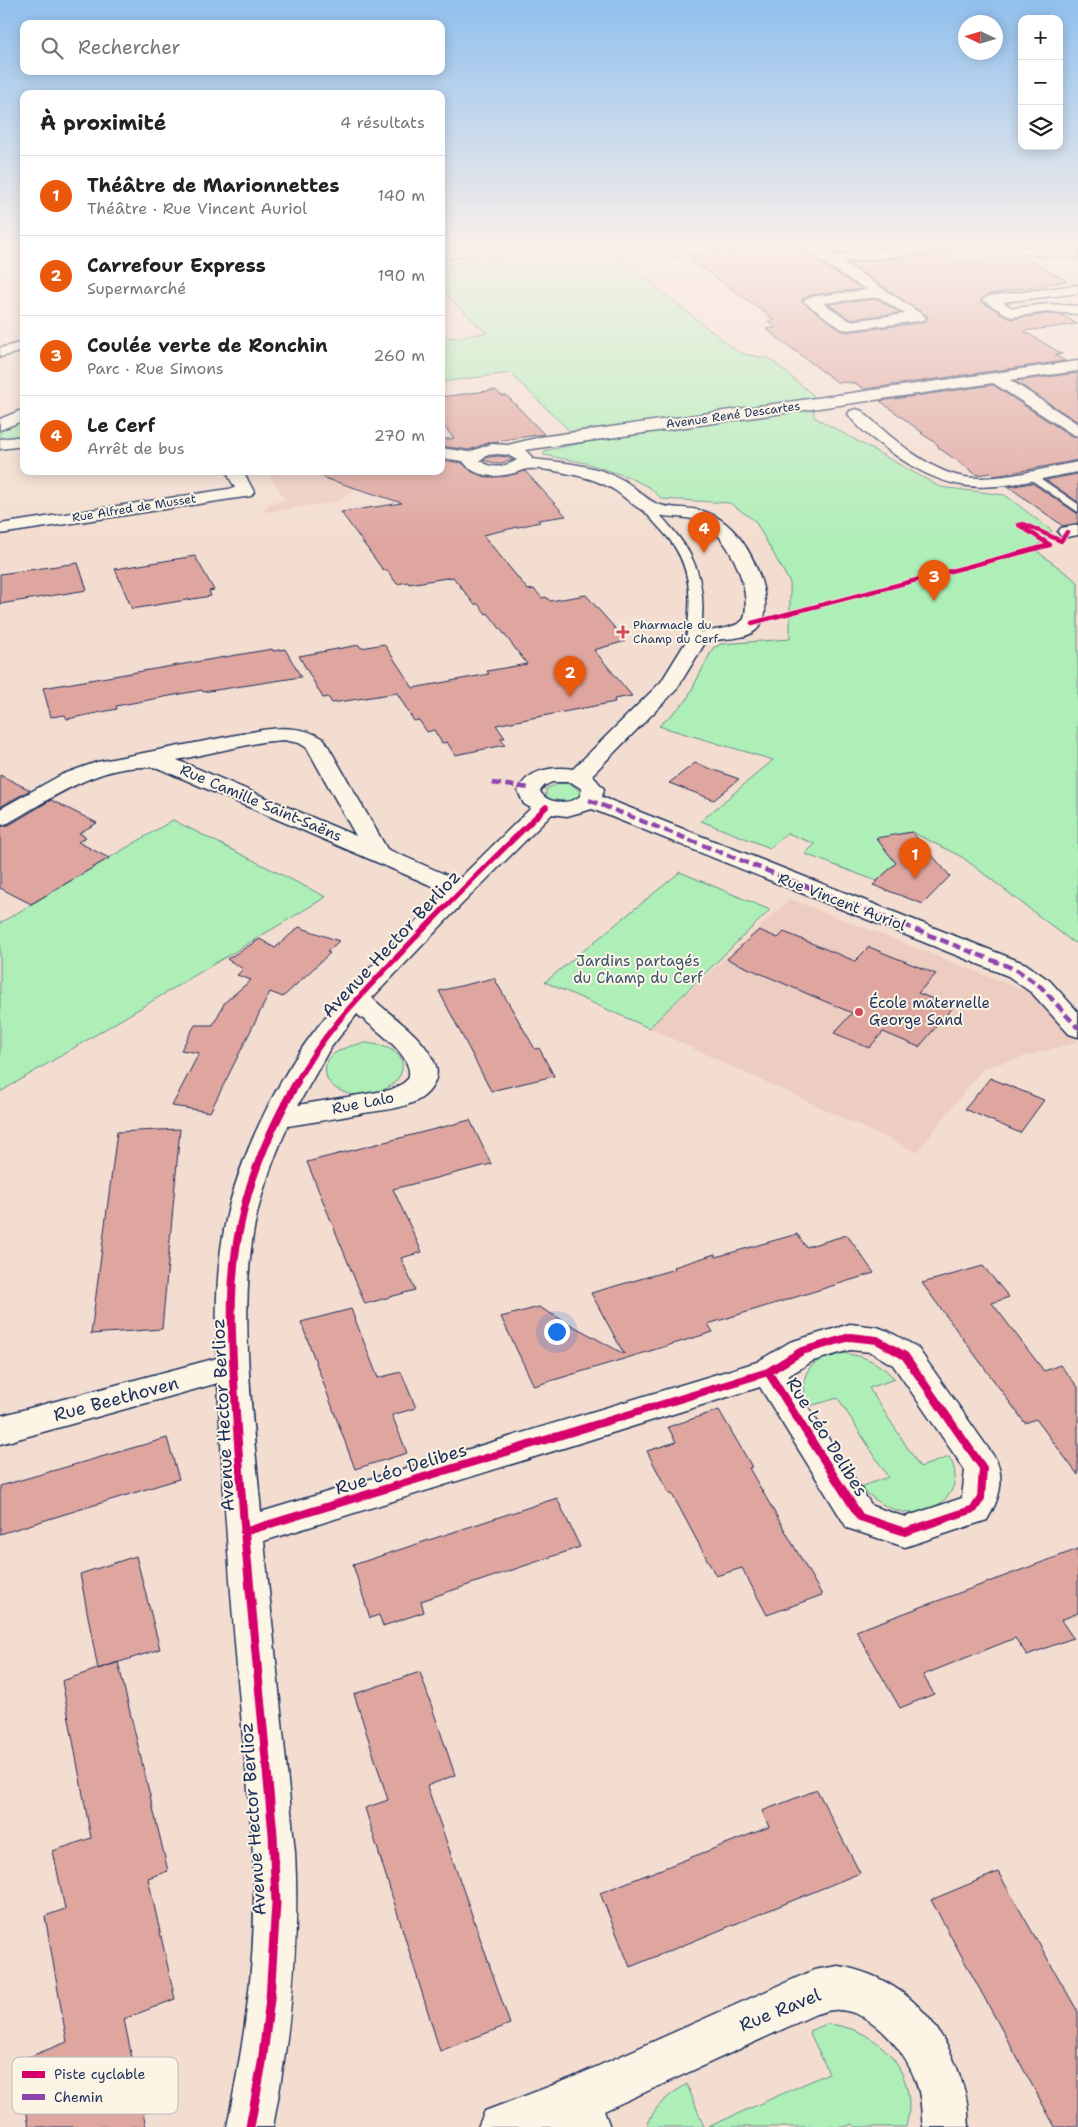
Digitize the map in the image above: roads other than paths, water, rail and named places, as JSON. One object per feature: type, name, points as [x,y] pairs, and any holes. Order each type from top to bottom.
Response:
[{"type":"street","points":[[0,352],[20,347]]},
{"type":"street","name":"Avenue René Descartes","points":[[472,457],[485,450],[507,450],[540,442],[1078,366]]},
{"type":"street","points":[[996,378],[1078,431]]},
{"type":"street","points":[[856,414],[908,457],[955,480],[977,482],[1078,467]]},
{"type":"street","points":[[0,425],[20,416]]},
{"type":"street","points":[[0,444],[20,442]]},
{"type":"street","points":[[507,450],[522,455],[524,458],[523,463]]},
{"type":"street","points":[[445,454],[472,457],[473,464],[489,470],[512,469],[523,463],[569,469],[601,477],[627,490],[645,505],[662,511],[702,516],[715,522],[737,549],[750,575],[756,608],[754,618],[749,626],[737,631],[704,636],[697,639],[678,674],[659,698],[578,777]]},
{"type":"street","name":"Rue Alfred de Musset","points":[[0,528],[245,492],[236,475]]},
{"type":"street","name":"Rue Camille Saint-Saëns","points":[[0,818],[95,768],[262,736],[284,734],[305,737],[316,744],[377,852]]},
{"type":"street","name":"Rue Camille Saint-Saëns","points":[[144,760],[163,762],[462,890]]},
{"type":"street","points":[[548,776],[578,777],[593,789],[589,800],[582,805],[567,809],[546,807],[530,796],[530,788],[535,782],[548,776]]},
{"type":"street","name":"Rue Vincent Auriol","points":[[589,800],[818,893],[1017,970],[1041,987],[1078,1028]]},
{"type":"street","name":"Avenue Hector Berlioz","points":[[250,2127],[263,2065],[273,1992],[276,1923],[274,1858],[244,1532],[233,1366],[233,1282],[240,1224],[256,1173],[278,1118],[311,1056],[325,1036],[357,999],[462,890],[546,807]]},
{"type":"street","name":"Rue Lalo","points":[[278,1118],[393,1099],[411,1093],[419,1085],[423,1075],[422,1064],[415,1050],[357,999]]},
{"type":"street","name":"Rue Léo Delibes","points":[[244,1532],[768,1372],[802,1351],[850,1337],[877,1340],[905,1356],[983,1468],[981,1498],[974,1510],[905,1532],[860,1517],[768,1372]]},
{"type":"street","name":"Rue Beethoven","points":[[0,1430],[233,1366]]},
{"type":"street","name":"Rue Ravel","points":[[501,2127],[581,2113],[814,1992],[839,1988],[865,1994],[896,2013],[917,2036],[941,2086],[946,2127]]},
{"type":"lane","points":[[1031,475],[1078,509]]},
{"type":"lane","points":[[645,505],[676,540],[692,570],[697,588],[698,610],[691,647]]},
{"type":"place","name":"Le Cerf","points":[[704,553]]},
{"type":"place","name":"Coulée verte de Ronchin","points":[[934,601]]},
{"type":"place","name":"Pharmacie du Champ du Cerf","points":[[623,632]]},
{"type":"place","name":"Carrefour Express","points":[[570,697]]},
{"type":"place","name":"Théâtre de Marionnettes","points":[[915,879]]},
{"type":"place","name":"École maternelle George Sand","points":[[859,1012]]},
{"type":"park label","name":"Jardins partagés du Champ du Cerf","points":[[638,970]]}]
